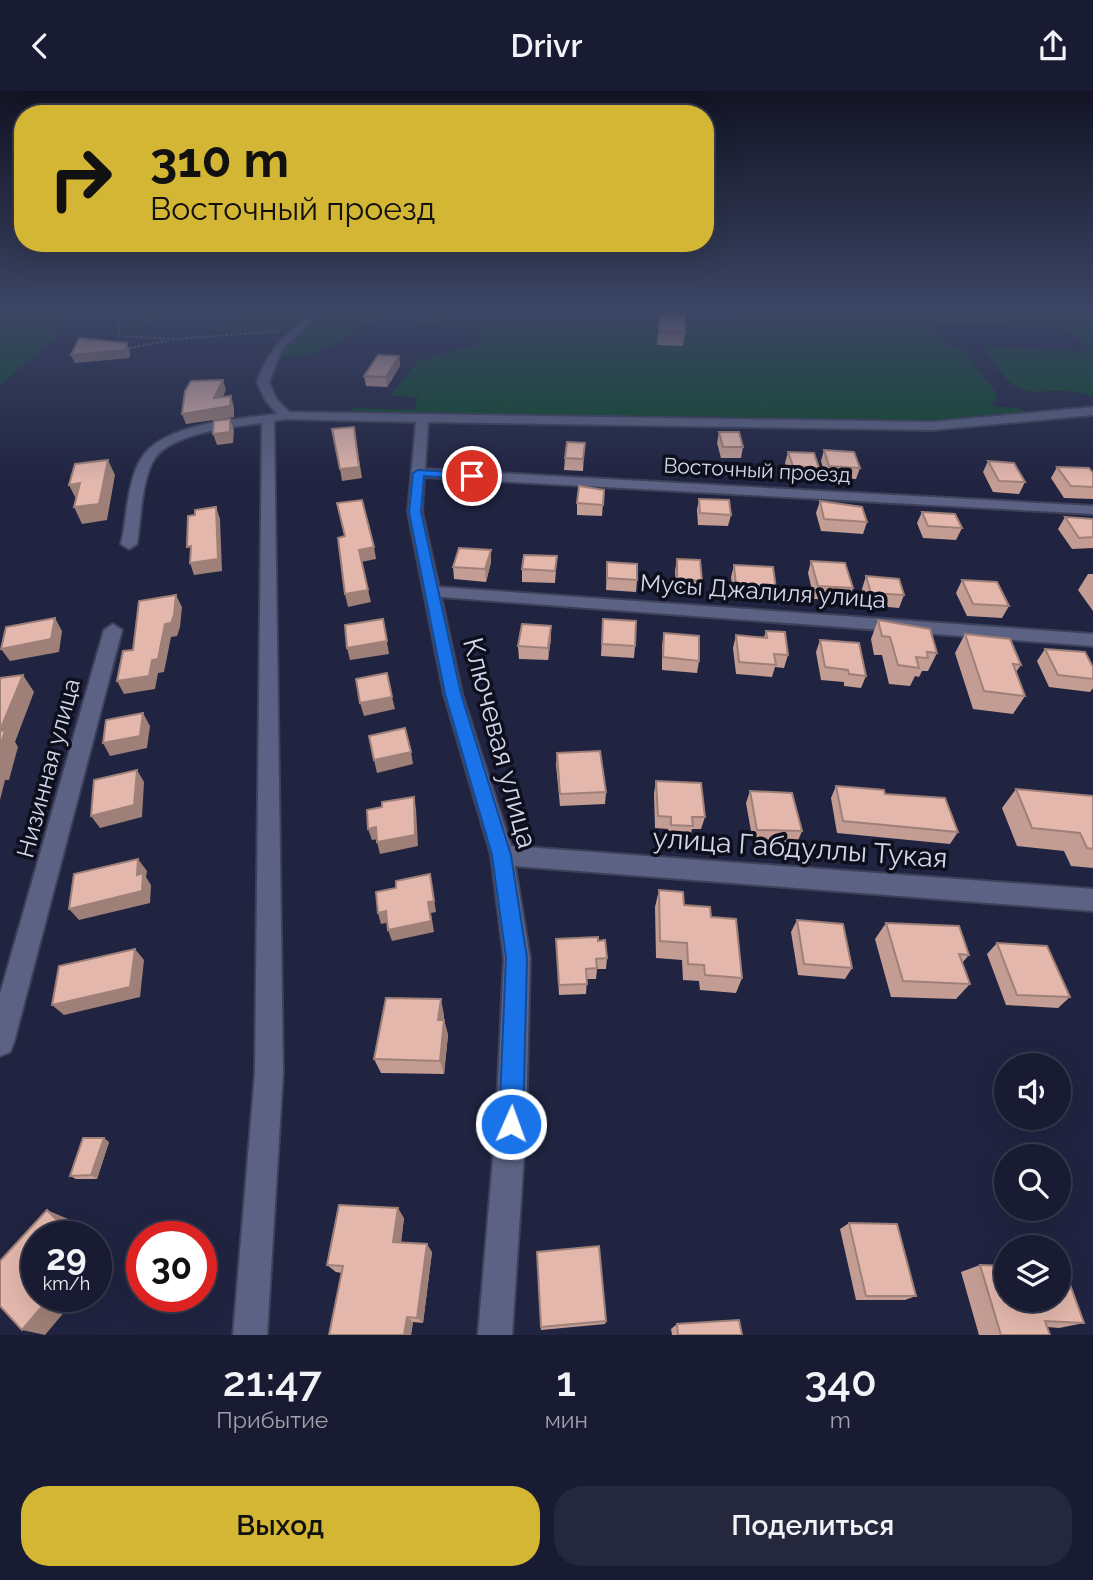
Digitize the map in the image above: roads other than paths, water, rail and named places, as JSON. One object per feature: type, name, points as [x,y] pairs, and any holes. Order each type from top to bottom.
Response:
[{"type":"street","points":[[250,1335],[270,1073],[277,418],[263,382],[267,367]]},
{"type":"street","points":[[129,544],[147,459],[177,437],[277,418],[932,426],[1093,411]]},
{"type":"street","name":"Ключевая улица","points":[[422,419],[415,512],[453,694],[502,855],[517,958],[511,1124],[495,1335]]},
{"type":"street","name":"Восточный проезд","points":[[418,473],[1093,510]]},
{"type":"street","name":"Мусы Джалиля улица","points":[[430,591],[1093,640]]},
{"type":"street","name":"Низинная улица","points":[[0,1042],[113,629]]},
{"type":"street","name":"улица Габдуллы Тукая","points":[[502,855],[1093,900]]}]
